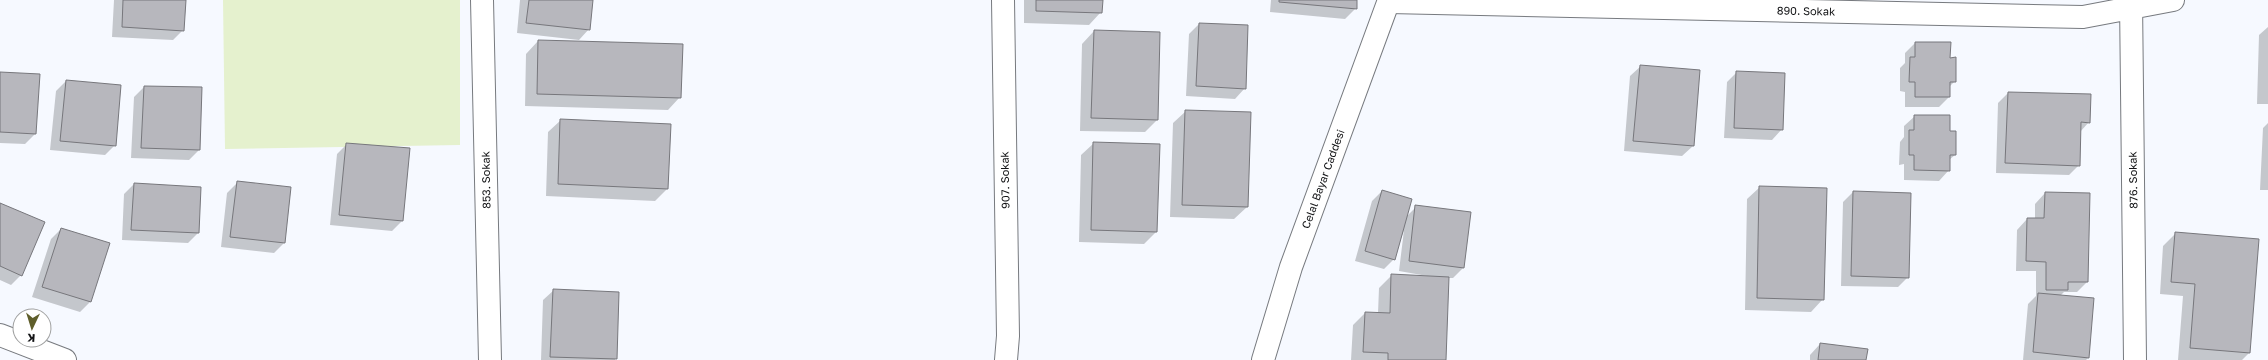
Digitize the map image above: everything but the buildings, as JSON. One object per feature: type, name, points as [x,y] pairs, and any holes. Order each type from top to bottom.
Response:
[{"type":"street","name":"853. Sokak","points":[[482,0],[490,360]]},
{"type":"street","name":"907. Sokak","points":[[1003,0],[1008,336],[1006,360]]},
{"type":"street","name":"890. Sokak","points":[[1389,1],[2083,17],[2131,5],[2173,0]]},
{"type":"street","name":"Celal Bayar Caddesi","points":[[1264,360],[1291,266],[1389,1]]},
{"type":"street","name":"876. Sokak","points":[[2131,5],[2135,360]]},
{"type":"street","points":[[0,335],[64,360]]},
{"type":"green space","points":[[223,0],[460,0],[460,145],[225,149]]}]
